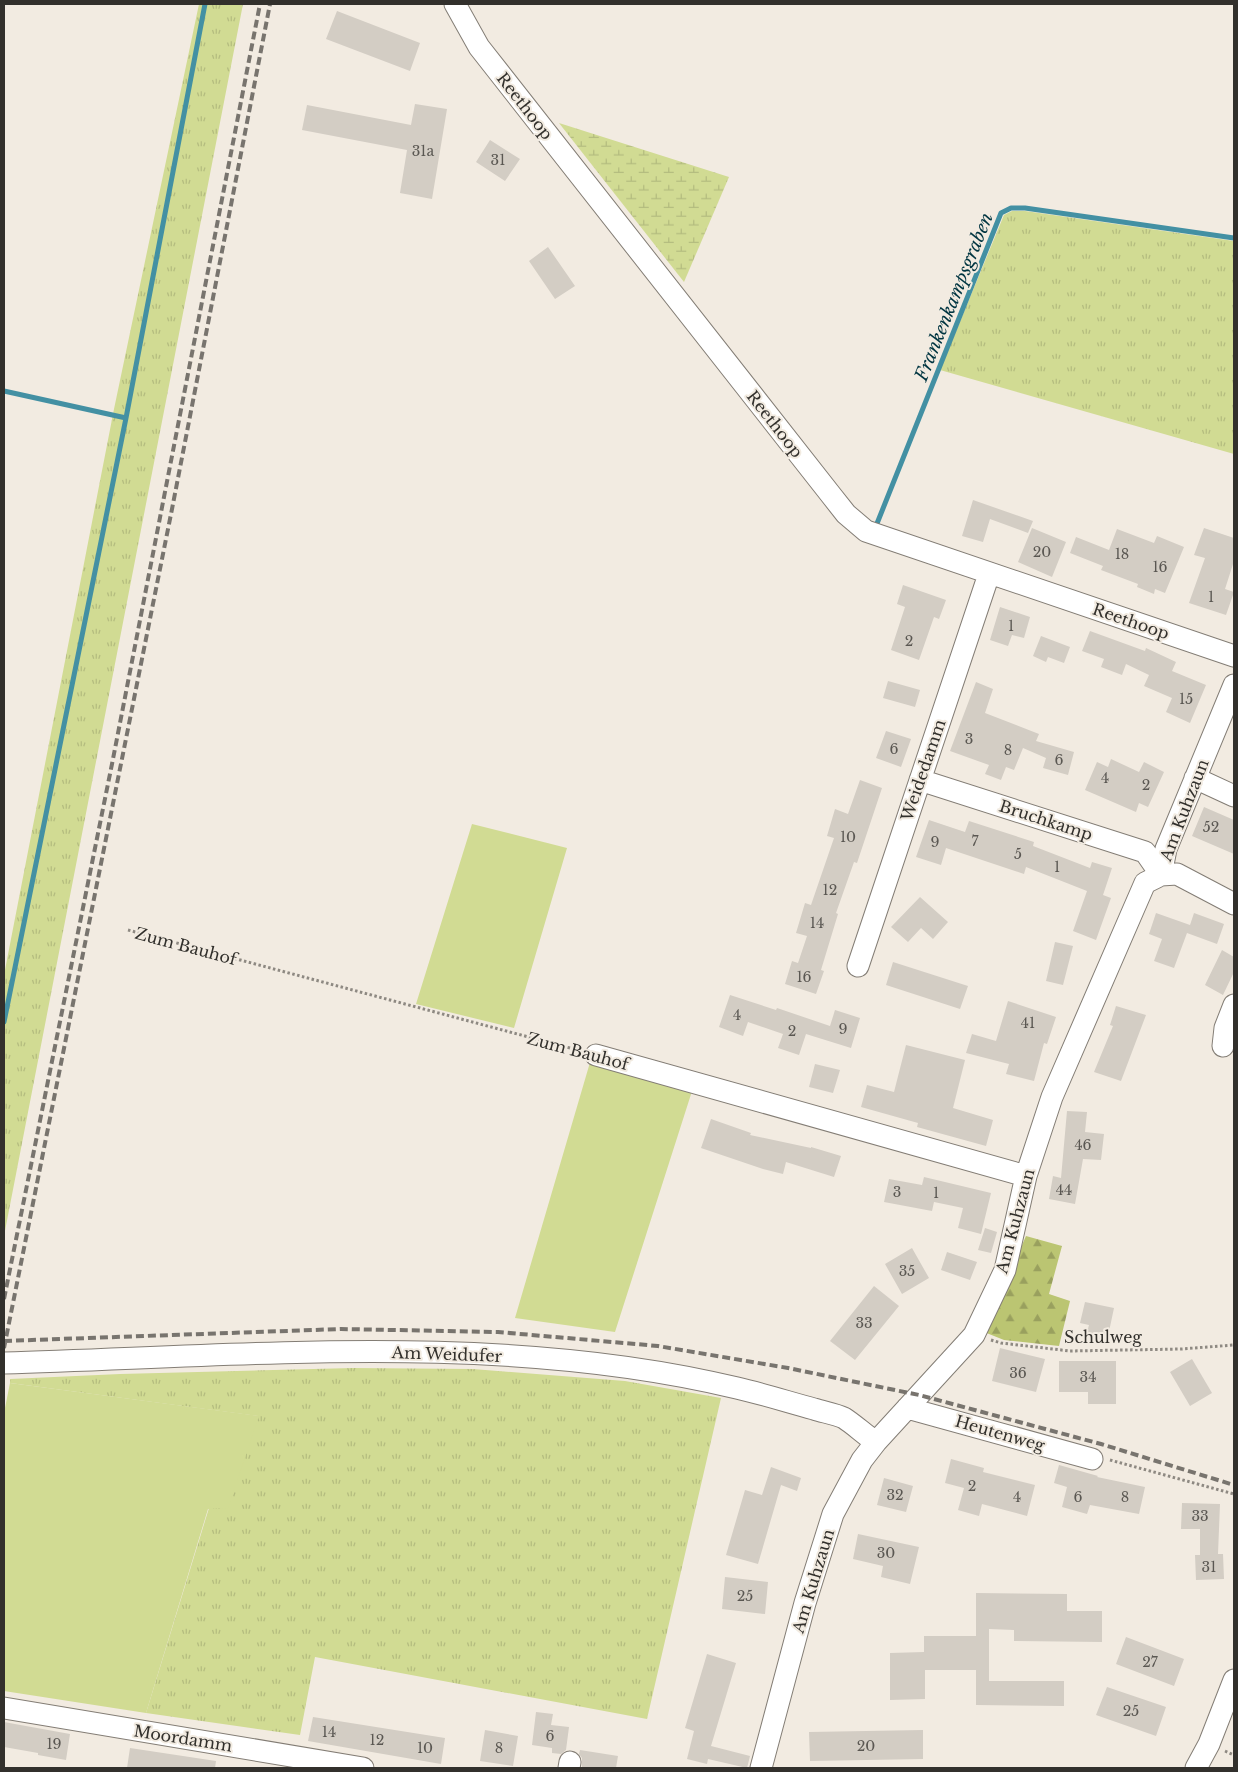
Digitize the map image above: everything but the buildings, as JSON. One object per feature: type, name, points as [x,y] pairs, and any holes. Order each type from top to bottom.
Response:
[{"type":"street","name":"Reethoop","points":[[455,4],[479,47],[846,514],[866,531],[1234,656]]},
{"type":"street","name":"Weidedamm","points":[[858,966],[989,574]]},
{"type":"street","name":"Am Kuhzaun","points":[[761,1768],[805,1603],[833,1514],[862,1460],[876,1442],[974,1335],[1005,1270],[1026,1176],[1052,1097],[1141,892],[1145,884],[1161,875],[1166,849],[1234,685]]},
{"type":"street","points":[[1195,778],[1234,796]]},
{"type":"street","name":"Bruchkamp","points":[[920,780],[1145,852],[1161,875]]},
{"type":"street","points":[[1161,875],[1177,874],[1234,904]]},
{"type":"street","points":[[1223,1046],[1226,1028],[1234,1004]]},
{"type":"street","name":"Zum Bauhof","points":[[596,1055],[1026,1176]]},
{"type":"street","name":"Am Weidufer","points":[[4,1363],[325,1352],[473,1354],[551,1359],[623,1366],[686,1376],[753,1392],[843,1418],[876,1442]]},
{"type":"street","name":"Heutenweg","points":[[907,1408],[1092,1459]]},
{"type":"street","points":[[1196,1768],[1208,1744],[1234,1680]]},
{"type":"street","name":"Moordamm","points":[[4,1708],[303,1763],[363,1768]]},
{"type":"path","name":"Zum Bauhof","points":[[128,930],[596,1055]]},
{"type":"path","name":"Schulweg","points":[[974,1335],[1000,1343],[1070,1351],[1181,1349],[1234,1345]]},
{"type":"path","points":[[1092,1459],[1102,1458],[1234,1494]]},
{"type":"green space","points":[[199,4],[243,4],[4,1236],[4,975],[114,409]]},
{"type":"green space","points":[[559,123],[729,177],[684,282]]},
{"type":"green space","points":[[1012,211],[1025,211],[1234,241],[1234,454],[940,370],[1004,215]]},
{"type":"green space","points":[[472,824],[567,848],[514,1028],[416,1004]]},
{"type":"green space","points":[[591,1059],[693,1088],[615,1332],[515,1318]]},
{"type":"green space","points":[[1026,1236],[1062,1246],[1049,1294],[1070,1301],[1059,1346],[1004,1340],[984,1332]]},
{"type":"green space","points":[[353,1368],[473,1369],[625,1381],[721,1398],[647,1719],[315,1657],[300,1735],[146,1713],[209,1508],[258,1416],[10,1383],[10,1379]]},
{"type":"green space","points":[[10,1383],[259,1416],[228,1508],[208,1509],[146,1713],[4,1691],[4,1413]]},
{"type":"waterway","points":[[4,1022],[126,418],[205,4]]},
{"type":"waterway","name":"Frankenkampsgraben","points":[[876,526],[1001,213],[1011,208],[1025,208],[1234,238]]},
{"type":"waterway","points":[[4,391],[126,418]]},
{"type":"railway","points":[[4,1299],[112,764],[260,4]]},
{"type":"railway","points":[[4,1348],[172,509],[270,4]]},
{"type":"railway","points":[[4,1341],[341,1329],[498,1332],[658,1346],[788,1368],[919,1395],[1101,1444],[1234,1485]]}]
